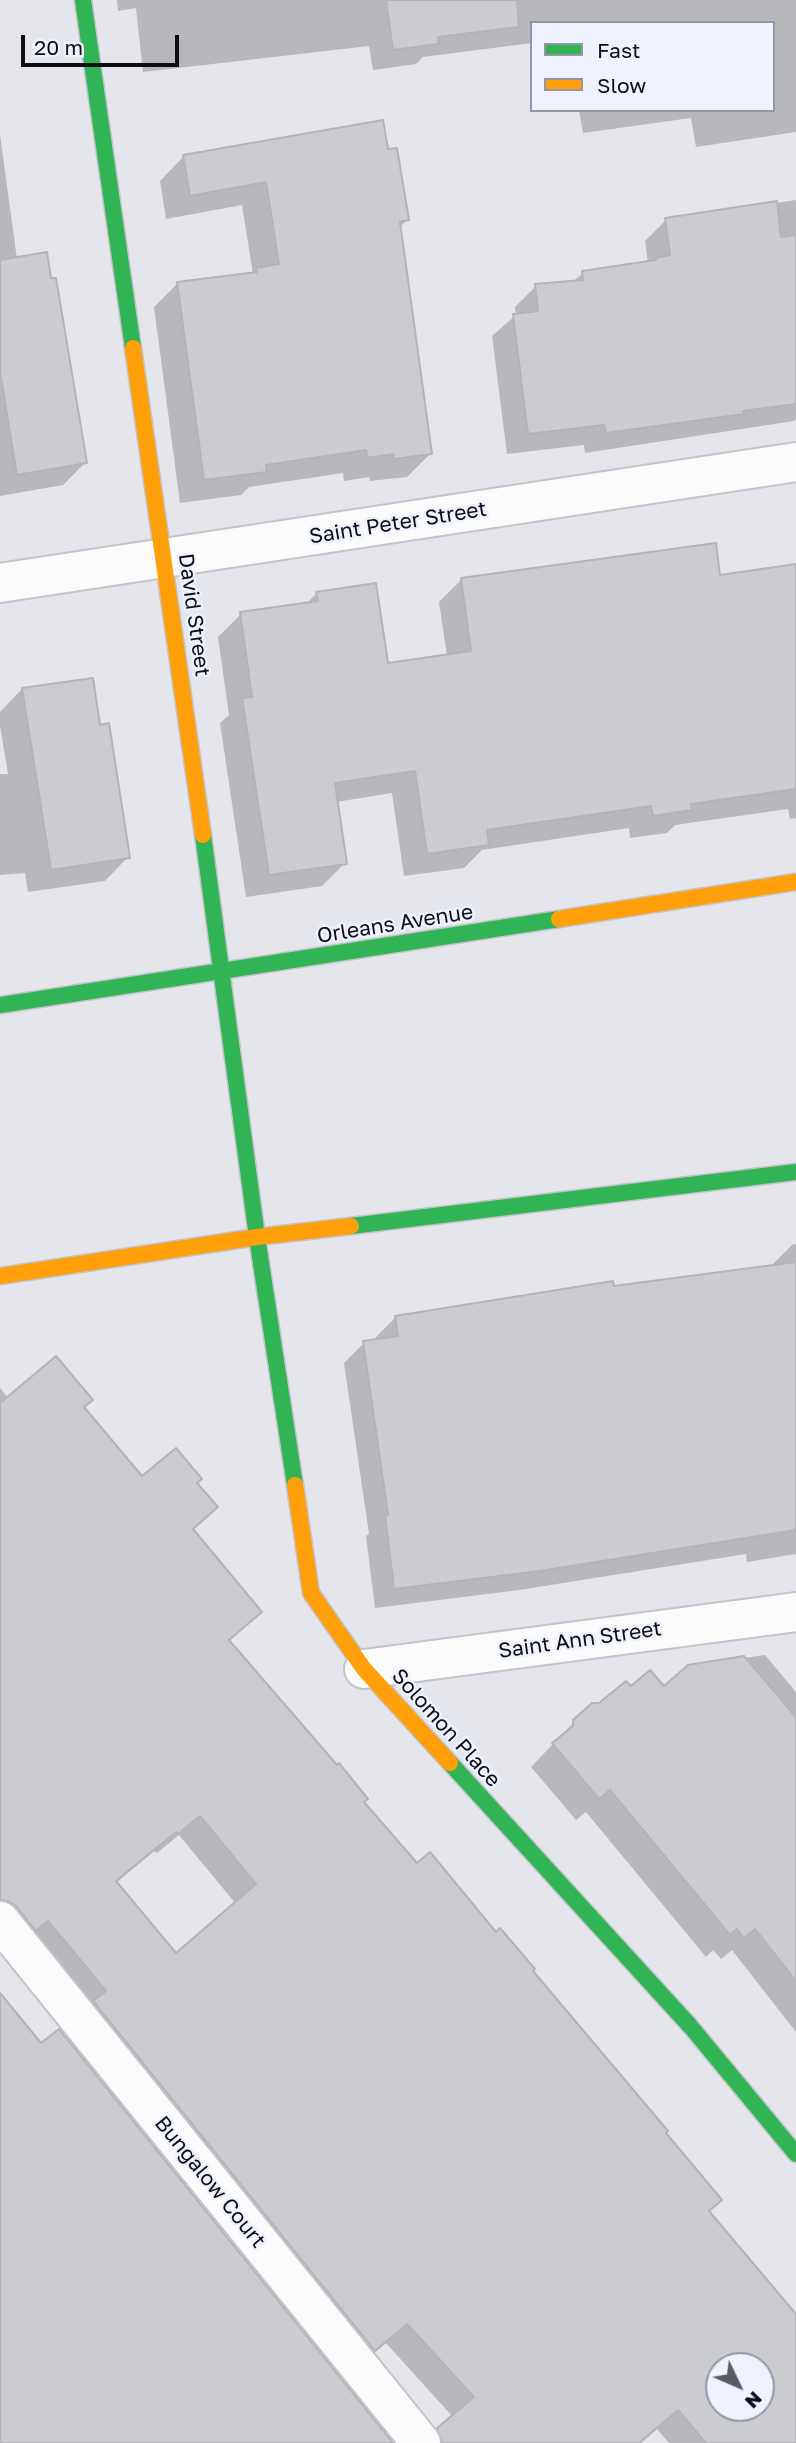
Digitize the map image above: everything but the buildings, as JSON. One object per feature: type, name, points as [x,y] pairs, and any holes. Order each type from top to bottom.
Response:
[{"type":"street","name":"David Street","points":[[83,0],[223,972],[257,1237]]},
{"type":"street","name":"Saint Peter Street","points":[[0,583],[796,462]]},
{"type":"street","name":"Orleans Avenue","points":[[0,1005],[796,882]]},
{"type":"street","points":[[0,1276],[257,1237],[796,1172]]},
{"type":"street","name":"Solomon Place","points":[[257,1237],[311,1593],[363,1669],[691,2026],[796,2154]]},
{"type":"street","name":"Saint Ann Street","points":[[363,1669],[796,1612]]},
{"type":"street","name":"Bungalow Court","points":[[0,1922],[421,2443]]},
{"type":"traffic: fast","points":[[83,0],[133,348]]},
{"type":"traffic: fast","points":[[203,835],[257,1237],[295,1485]]},
{"type":"traffic: fast","points":[[0,1005],[559,919]]},
{"type":"traffic: fast","points":[[351,1226],[796,1172]]},
{"type":"traffic: fast","points":[[450,1763],[691,2027],[796,2154]]},
{"type":"traffic: slow","points":[[133,348],[203,835]]},
{"type":"traffic: slow","points":[[559,919],[796,882]]},
{"type":"traffic: slow","points":[[0,1276],[257,1237],[351,1226]]},
{"type":"traffic: slow","points":[[295,1485],[311,1593],[364,1669],[450,1763]]}]
